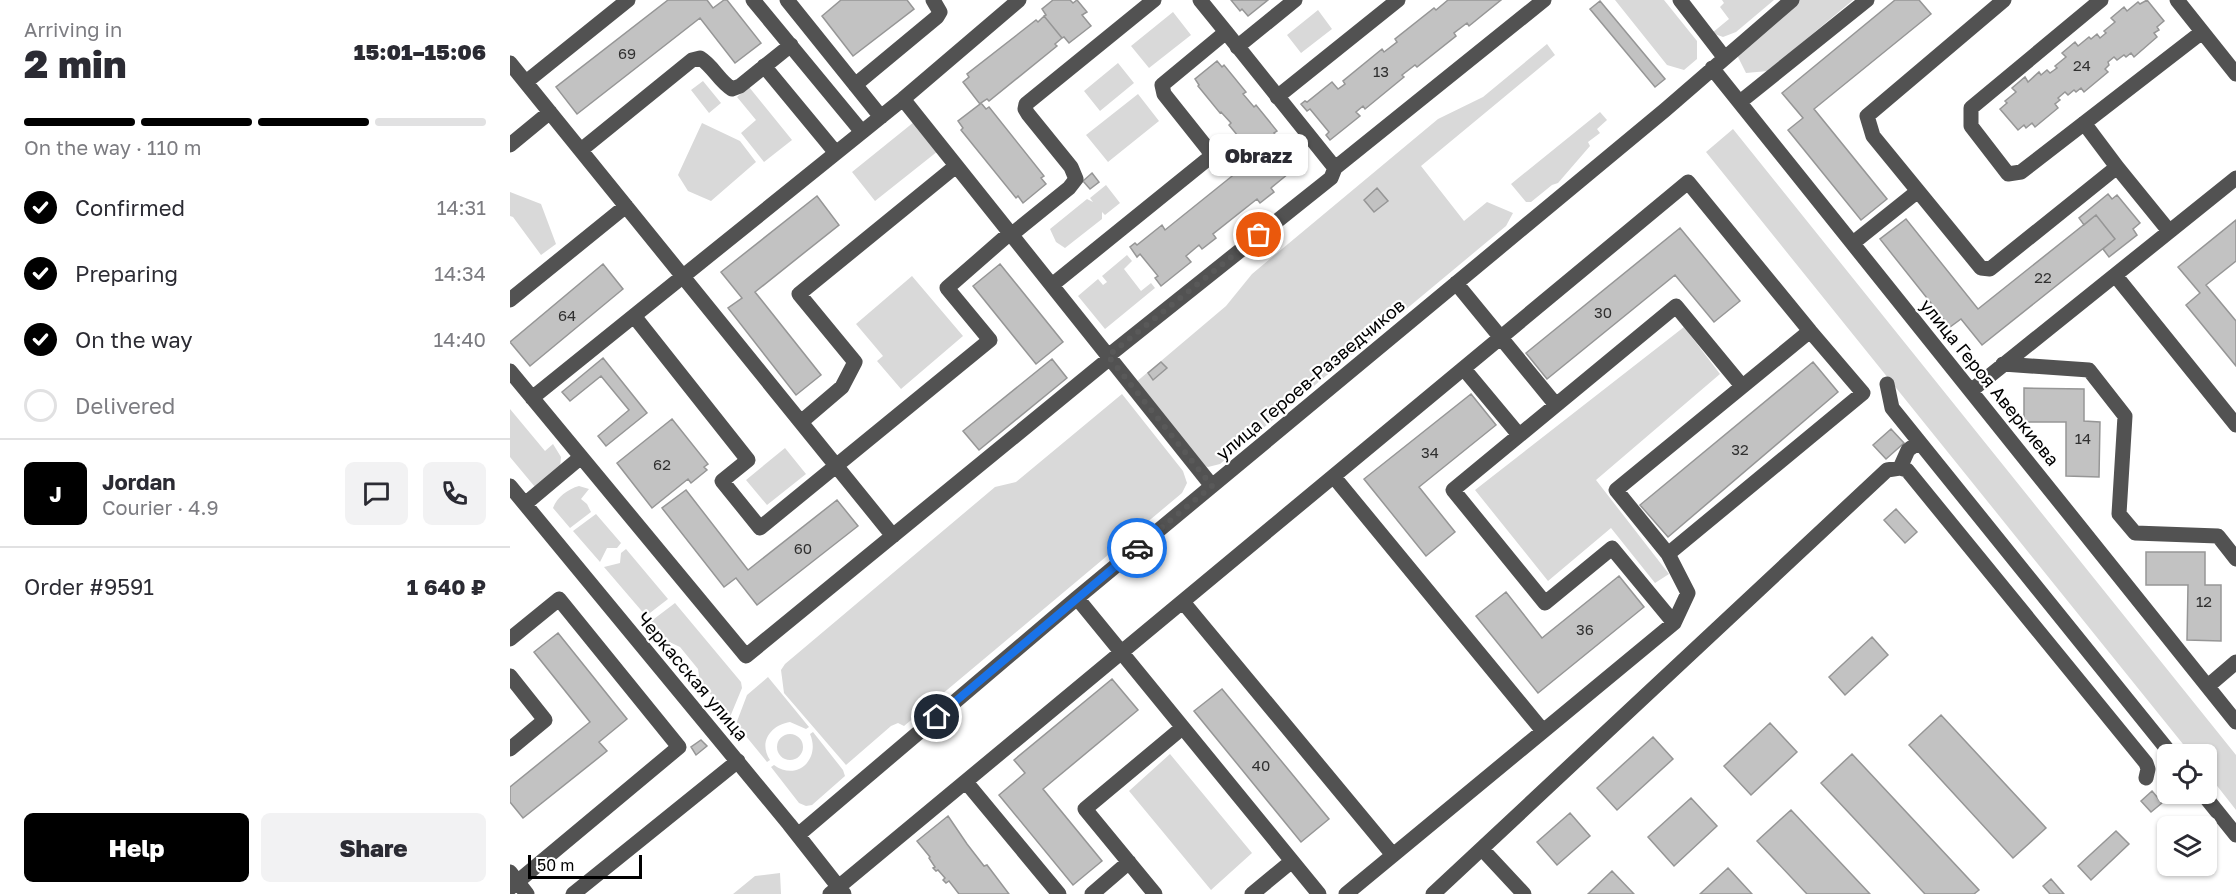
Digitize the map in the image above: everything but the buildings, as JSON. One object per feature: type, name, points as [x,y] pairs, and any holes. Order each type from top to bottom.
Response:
[{"type":"street","points":[[526,82],[628,0]]},
{"type":"street","points":[[753,0],[862,132]]},
{"type":"street","points":[[787,0],[881,117]]},
{"type":"street","points":[[855,85],[937,17],[940,12],[933,0]]},
{"type":"street","points":[[532,398],[903,99],[1018,0]]},
{"type":"street","points":[[634,316],[748,460],[722,481],[760,528],[990,340],[947,288],[1010,234],[1069,188],[1076,179],[1071,167],[1028,114],[1025,109],[1026,104],[1154,0]]},
{"type":"street","points":[[1200,0],[1335,168]]},
{"type":"street","points":[[1237,46],[1295,0]]},
{"type":"street","points":[[1277,97],[1398,0]]},
{"type":"street","points":[[510,371],[746,656],[1109,357],[1331,178],[1335,168],[1544,0]]},
{"type":"street","points":[[1680,0],[1724,57]]},
{"type":"street","name":"улица Героев-Разведчиков","points":[[798,835],[1077,598],[1665,110],[1792,0]]},
{"type":"street","points":[[1740,102],[1867,0]]},
{"type":"street","points":[[2004,0],[1867,116],[1873,136],[1980,268],[1990,269],[2117,167]]},
{"type":"street","points":[[2101,0],[1971,108],[1971,126],[2008,174],[2020,172],[2202,32]]},
{"type":"street","points":[[2177,0],[2236,74]]},
{"type":"street","points":[[1052,285],[1209,158],[1210,153],[1207,148],[1164,94],[1162,85],[1226,32]]},
{"type":"street","points":[[581,150],[692,60],[700,58],[707,62],[725,85],[732,89],[740,86],[790,45]]},
{"type":"street","points":[[510,63],[893,536]]},
{"type":"street","points":[[764,66],[836,153]]},
{"type":"street","name":"улица Героя Аверкиева","points":[[1712,68],[2236,722]]},
{"type":"street","points":[[903,99],[1212,486]]},
{"type":"street","points":[[510,144],[550,112]]},
{"type":"street","points":[[2084,123],[2169,231]]},
{"type":"street","points":[[801,422],[842,387],[855,362],[799,294],[956,166]]},
{"type":"street","points":[[1972,390],[2236,178]]},
{"type":"street","points":[[837,892],[966,782],[1688,182],[1863,393],[1668,554]]},
{"type":"street","points":[[1853,243],[1918,191]]},
{"type":"street","points":[[510,300],[626,206]]},
{"type":"street","points":[[2115,275],[2236,426]]},
{"type":"street","points":[[1456,283],[1556,405]]},
{"type":"street","points":[[1674,623],[1612,548],[1545,603],[1453,490],[1676,306],[1742,386]]},
{"type":"street","points":[[1346,894],[1674,623],[1688,593],[1668,554],[1616,490],[1810,331]]},
{"type":"street","points":[[2003,364],[2089,370],[2125,417],[2119,514],[2135,533],[2218,536],[2236,559]]},
{"type":"street","points":[[1464,369],[1519,435]]},
{"type":"street","points":[[1887,384],[1892,408],[2164,744]]},
{"type":"street","points":[[1900,468],[1908,450],[1919,442]]},
{"type":"street","points":[[515,496],[581,457]]},
{"type":"street","points":[[1433,894],[1887,470],[1900,468],[1907,470],[2146,763],[2148,770],[2146,778]]},
{"type":"street","points":[[1334,477],[1543,731]]},
{"type":"street","name":"Черкасская улица","points":[[515,496],[738,761],[798,835],[837,892]]},
{"type":"street","points":[[1077,598],[1120,654],[1319,894]]},
{"type":"street","points":[[510,639],[558,599],[679,747],[516,884]]},
{"type":"street","points":[[1183,602],[1393,855]]},
{"type":"street","points":[[2208,686],[2236,662]]},
{"type":"street","points":[[510,676],[545,720],[510,749]]},
{"type":"street","points":[[1155,894],[1085,809],[1182,728]]},
{"type":"street","points":[[573,894],[738,761]]},
{"type":"street","points":[[966,782],[1059,894]]},
{"type":"street","points":[[2211,804],[2236,835]]},
{"type":"street","points":[[1482,849],[1524,894]]},
{"type":"street","points":[[1252,894],[1292,861]]},
{"type":"street","points":[[1092,894],[1129,862]]},
{"type":"shaded area","points":[[1615,0],[1664,0],[1697,41],[1697,59],[1684,70],[1667,65]]},
{"type":"shaded area","points":[[1722,0],[1774,0],[1736,32],[1723,37],[1712,33],[1729,19],[1720,7],[1724,3]]},
{"type":"shaded area","points":[[1792,0],[1853,0],[1768,71],[1746,73],[1735,51]]},
{"type":"shaded area","points":[[1318,10],[1332,29],[1301,53],[1287,35]]},
{"type":"shaded area","points":[[1173,12],[1191,35],[1149,68],[1131,46]]},
{"type":"shaded area","points":[[1547,44],[1555,55],[1421,166],[1464,221],[1487,202],[1513,213],[1506,226],[1220,464],[1208,467],[1201,465],[1135,383],[1226,306],[1252,274],[1438,119],[1483,97]]},
{"type":"shaded area","points":[[1118,63],[1134,83],[1100,111],[1084,91]]},
{"type":"shaded area","points":[[703,81],[721,103],[709,113],[691,90]]},
{"type":"shaded area","points":[[749,87],[792,140],[764,162],[741,133],[756,120],[737,97]]},
{"type":"shaded area","points":[[1138,94],[1159,121],[1108,162],[1086,135]]},
{"type":"shaded area","points":[[1600,112],[1607,120],[1597,129],[1600,133],[1588,142],[1590,146],[1558,183],[1552,185],[1531,202],[1526,202],[1511,184]]},
{"type":"shaded area","points":[[914,122],[938,151],[875,201],[852,172]]},
{"type":"shaded area","points":[[702,123],[740,141],[756,162],[711,201],[688,191],[678,175]]},
{"type":"shaded area","points":[[1733,129],[2236,755],[2236,810],[2217,786],[2217,744],[2183,744],[1706,152]]},
{"type":"shaded area","points":[[1106,185],[1120,203],[1105,215],[1102,212],[1102,219],[1065,248],[1056,242],[1050,229],[1087,199],[1093,202],[1090,198]]},
{"type":"shaded area","points":[[510,192],[541,204],[556,244],[541,255],[510,216]]},
{"type":"shaded area","points":[[1127,255],[1132,261],[1124,269],[1141,291],[1151,283],[1155,288],[1105,329],[1078,296],[1098,279],[1103,285],[1107,282],[1102,276]]},
{"type":"shaded area","points":[[912,276],[963,336],[901,389],[877,361],[883,356],[856,324]]},
{"type":"shaded area","points":[[1684,327],[1720,374],[1596,480],[1669,574],[1655,583],[1611,528],[1548,581],[1475,490]]},
{"type":"shaded area","points":[[1122,394],[1183,471],[1187,483],[1182,493],[904,726],[898,723],[891,726],[846,765],[784,693],[781,670],[785,664],[995,487],[1016,482]]},
{"type":"shaded area","points":[[510,409],[545,451],[553,444],[561,457],[560,467],[535,487],[510,457]]},
{"type":"shaded area","points":[[785,448],[806,474],[767,505],[746,480]]},
{"type":"shaded area","points":[[579,486],[589,489],[581,499],[591,512],[570,528],[553,508],[563,494]]},
{"type":"shaded area","points":[[596,514],[621,543],[617,548],[607,548],[600,562],[573,531]]},
{"type":"shaded area","points":[[626,549],[668,599],[646,616],[604,567],[620,563],[621,553]]},
{"type":"shaded area","points":[[675,603],[741,682],[742,688],[730,717],[700,682],[698,669],[680,647],[665,640],[650,622]]},
{"type":"shaded area","points":[[768,677],[809,727],[806,729],[790,722],[772,731],[768,735],[765,747],[770,760],[767,762],[736,724],[747,695]]},
{"type":"shaded area","points":[[813,732],[843,770],[845,776],[812,805],[806,806],[799,803],[771,767],[774,765],[791,771],[805,765],[812,752],[813,743],[810,734]]},
{"type":"shaded area","points":[[790,734],[800,737],[803,747],[800,757],[790,760],[780,757],[777,747],[780,737]]},
{"type":"shaded area","points":[[1170,754],[1252,853],[1211,890],[1129,791]]},
{"type":"shaded area","points":[[780,873],[781,894],[733,894],[755,876]]},
{"type":"way so far","points":[[1137,548],[1212,486],[1108,356],[1259,235]]},
{"type":"place","name":"Obrazz","points":[[1259,235]]},
{"type":"route","points":[[937,717],[1137,548]]}]
